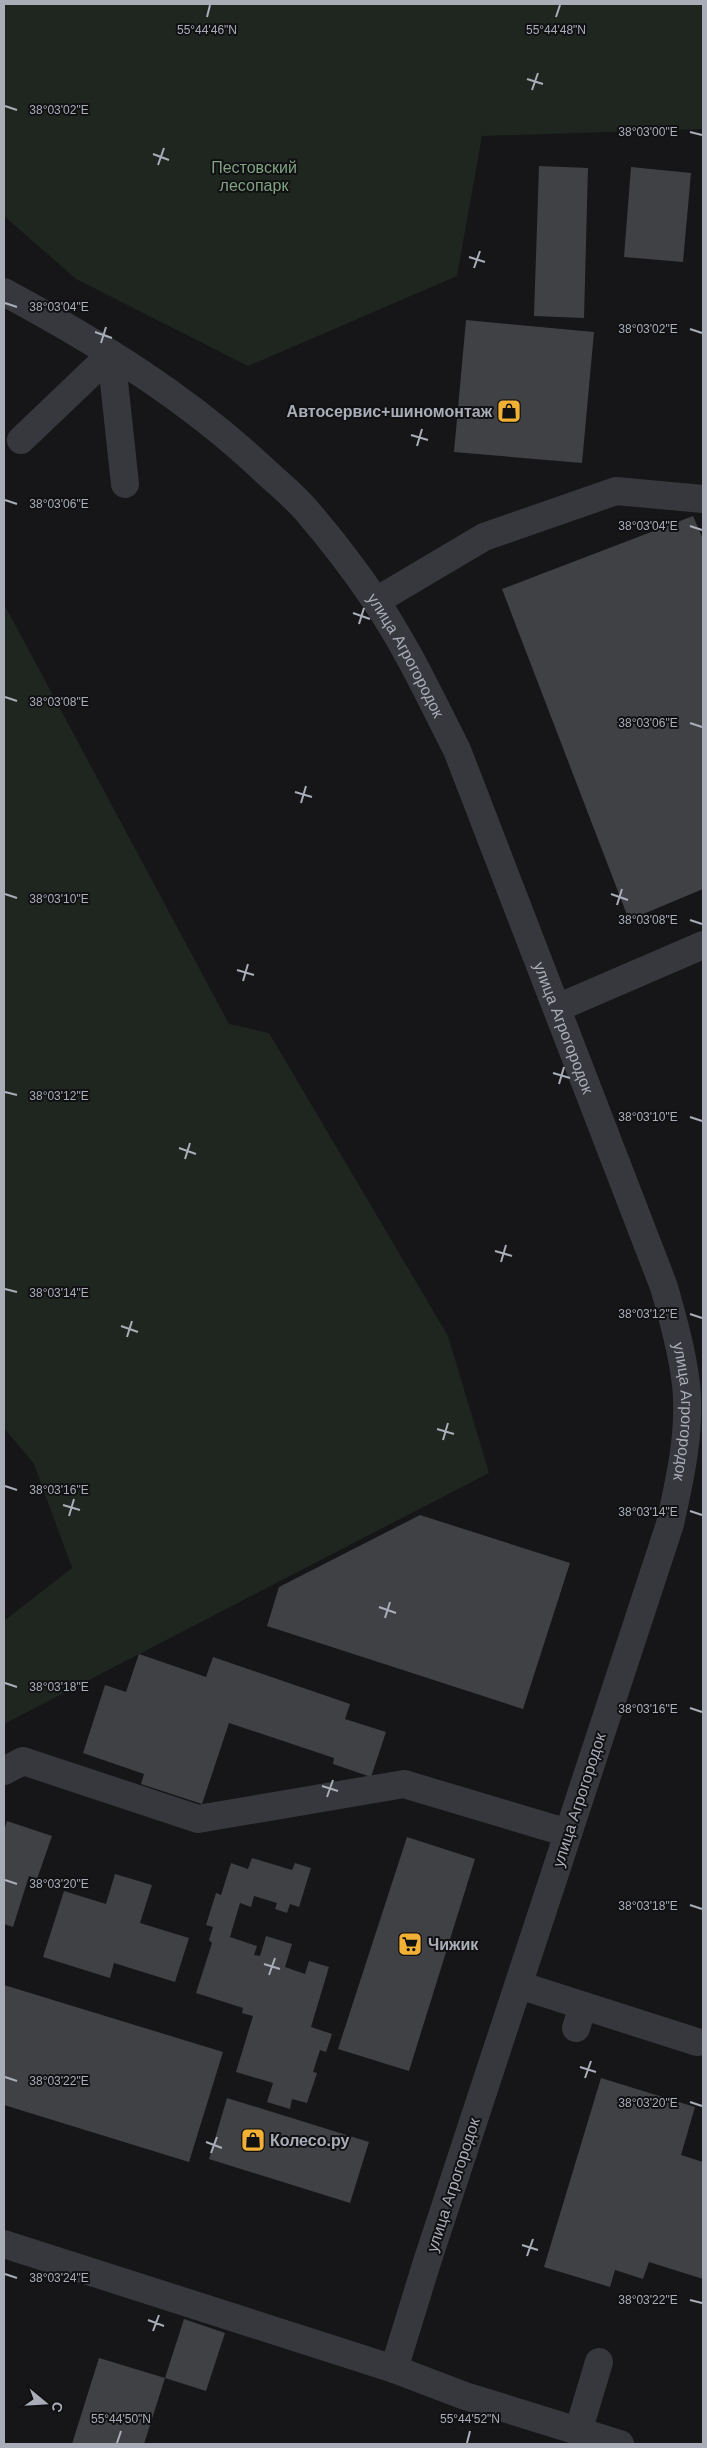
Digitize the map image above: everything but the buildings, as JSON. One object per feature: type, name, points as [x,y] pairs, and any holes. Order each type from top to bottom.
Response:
[{"type":"street","name":"улица Агрогородок","points":[[4,292],[75,330],[158,384],[244,450],[305,508],[344,556],[376,601],[414,665],[456,750],[557,1008],[664,1287],[678,1339],[695,1427],[670,1524],[394,2370]]},
{"type":"street","points":[[21,440],[112,354]]},
{"type":"street","points":[[112,354],[125,484]]},
{"type":"street","points":[[376,601],[484,537],[616,491],[703,498]]},
{"type":"street","points":[[557,1008],[703,945]]},
{"type":"street","points":[[4,1771],[23,1761],[198,1818],[404,1784],[568,1833]]},
{"type":"street","points":[[519,1985],[580,2017],[696,2042]]},
{"type":"street","points":[[4,2244],[394,2370],[465,2396],[620,2444]]},
{"type":"street","points":[[578,2432],[599,2362]]},
{"type":"green space","name":"Пестовский лесопарк","points":[[4,4],[703,4],[703,129],[482,136],[457,276],[248,366],[76,279],[4,216]]},
{"type":"green space","points":[[4,604],[229,1024],[269,1033],[448,1336],[489,1473],[4,1724],[4,1621],[72,1568],[34,1464],[4,1428]]},
{"type":"place","name":"Автосервис+шиномонтаж","points":[[509,411]]},
{"type":"place","name":"Чижик","points":[[410,1944]]},
{"type":"place","name":"Колесо.ру","points":[[253,2140]]}]
